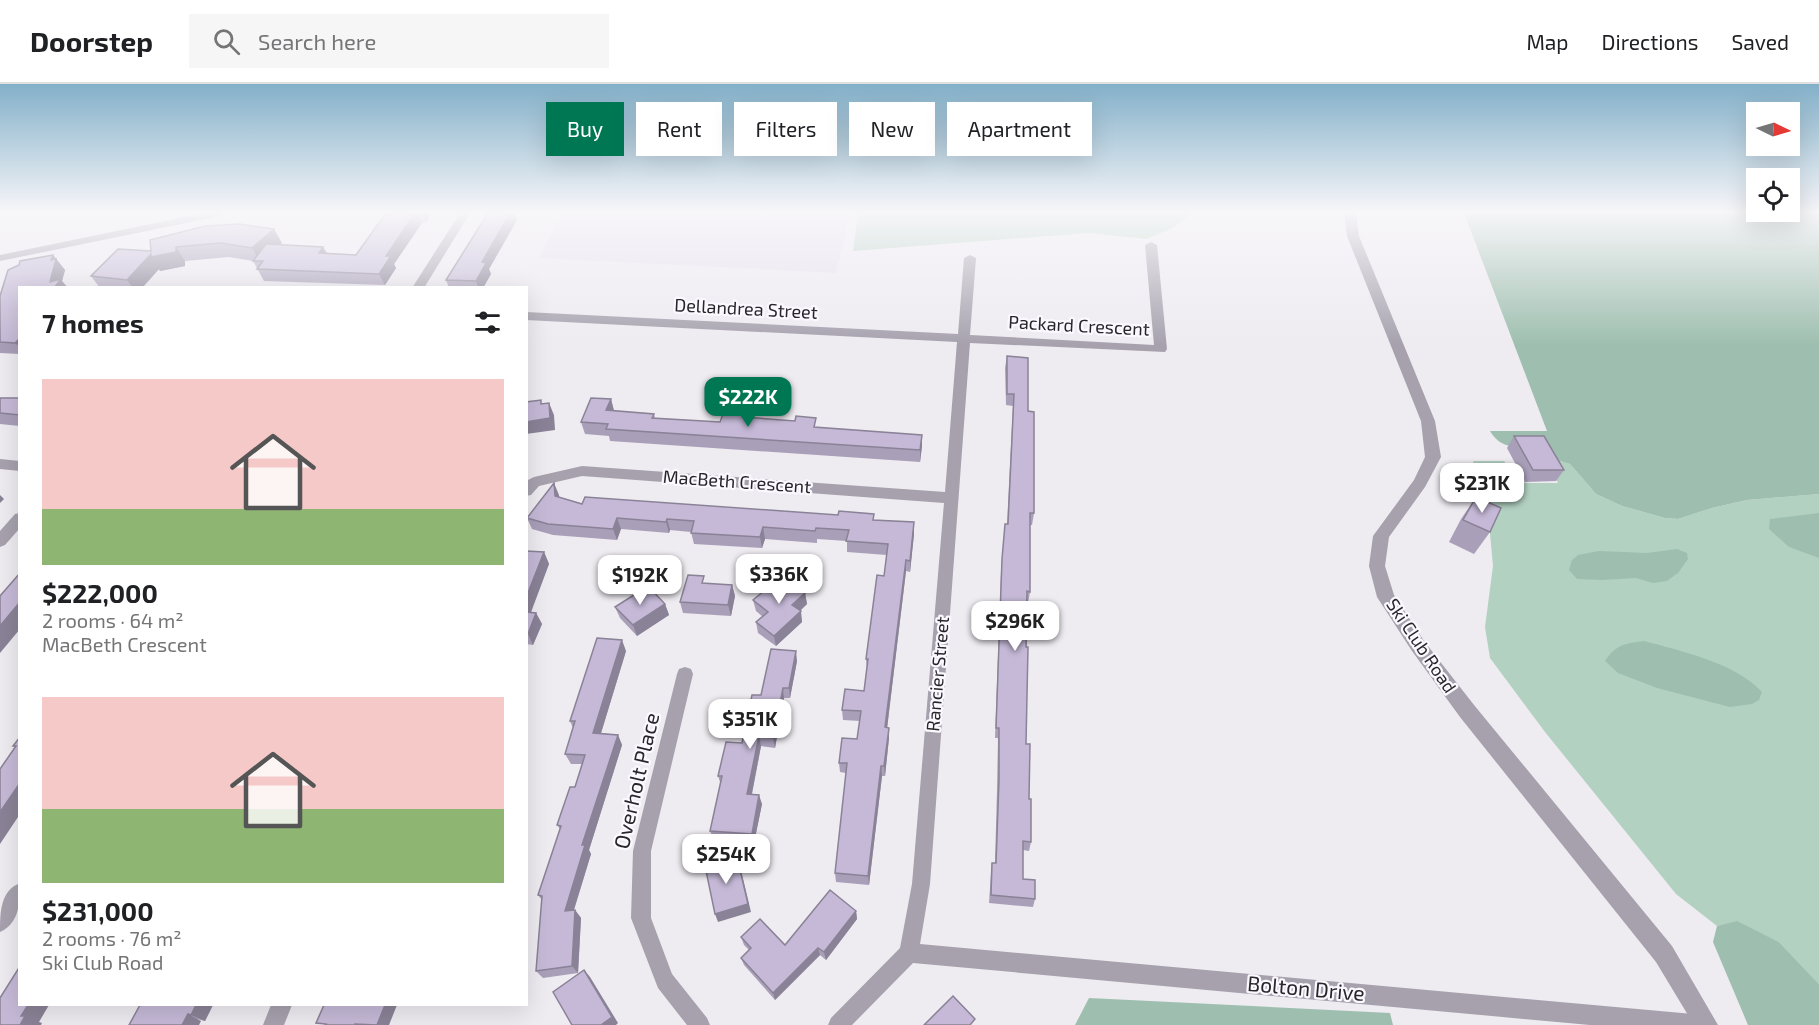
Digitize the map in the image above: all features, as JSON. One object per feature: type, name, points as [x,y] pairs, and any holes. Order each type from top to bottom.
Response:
[{"type":"street","points":[[419,286],[437,257]]},
{"type":"street","name":"Packard Crescent","points":[[963,338],[1161,349],[1152,257]]},
{"type":"street","name":"Ski Club Road","points":[[1361,257],[1428,421],[1433,457],[1420,483],[1382,536],[1377,566],[1386,597],[1418,646],[1467,711],[1664,954],[1705,1025]]},
{"type":"street","name":"Rancier Street","points":[[909,953],[921,884],[970,258]]},
{"type":"street","name":"Dellandrea Street","points":[[528,316],[963,338]]},
{"type":"street","points":[[0,464],[18,466]]},
{"type":"street","name":"MacBeth Crescent","points":[[528,488],[534,482],[582,471],[952,498]]},
{"type":"street","points":[[0,541],[18,520]]},
{"type":"street","name":"Overholt Place","points":[[685,674],[642,851],[641,918],[665,981],[700,1025]]},
{"type":"street","points":[[0,922],[18,895]]},
{"type":"street","points":[[838,1025],[909,953]]},
{"type":"street","name":"Bolton Drive","points":[[909,953],[1705,1025]]},
{"type":"street","points":[[273,1025],[282,1006]]},
{"type":"shaded area","points":[[540,257],[840,257],[836,273]]},
{"type":"green space","points":[[1481,257],[1819,257],[1819,494],[1747,500],[1678,519],[1665,518],[1622,506],[1596,494],[1570,464],[1544,456],[1538,447],[1511,446],[1499,442],[1490,431],[1547,431]]},
{"type":"green space","points":[[1544,456],[1570,464],[1596,494],[1622,506],[1665,518],[1678,519],[1747,500],[1819,494],[1819,984],[1779,942],[1737,922],[1717,926],[1676,894],[1545,732],[1490,658],[1485,627],[1493,566],[1490,533],[1467,490],[1483,486],[1473,461],[1504,461],[1519,483],[1558,483]]},
{"type":"green space","points":[[1819,513],[1819,558],[1789,547],[1769,529],[1770,519]]},
{"type":"green space","points":[[1677,549],[1687,553],[1688,559],[1678,573],[1667,581],[1653,583],[1636,578],[1577,579],[1569,570],[1572,560],[1578,555],[1599,551],[1647,553]]},
{"type":"green space","points":[[1644,641],[1707,659],[1738,673],[1762,692],[1759,700],[1752,704],[1730,707],[1657,688],[1618,673],[1605,661],[1612,651]]},
{"type":"green space","points":[[1737,921],[1779,942],[1819,984],[1819,1025],[1748,1025],[1713,942],[1717,926]]},
{"type":"green space","points":[[1089,998],[1390,1013],[1393,1025],[1075,1025]]},
{"type":"building","points":[[52,257],[51,260],[56,259],[50,282],[61,279],[56,286],[18,286],[18,340],[15,343],[0,342],[0,296],[8,270],[19,265],[20,261]]},
{"type":"building","points":[[110,257],[148,257],[127,280],[91,276]]},
{"type":"building","points":[[256,257],[390,257],[379,274],[257,269],[263,261],[253,261]]},
{"type":"building","points":[[460,257],[485,257],[482,262],[486,263],[476,281],[446,280]]},
{"type":"building","points":[[1007,356],[1028,358],[1028,411],[1034,412],[1034,513],[1030,513],[1030,592],[1027,591],[1026,647],[1028,647],[1026,744],[1030,744],[1031,842],[1023,841],[1023,879],[1035,880],[1035,899],[991,895],[992,863],[996,863],[999,780],[999,728],[996,728],[1002,559],[1005,524],[1008,524],[1014,394],[1007,394]]},
{"type":"building","points":[[0,398],[18,398],[18,415],[0,413]]},
{"type":"building","points":[[591,398],[611,399],[606,410],[654,414],[652,418],[720,422],[724,411],[744,412],[743,417],[795,421],[796,416],[816,418],[814,427],[922,435],[920,450],[606,429],[608,424],[581,422]]},
{"type":"building","points":[[541,400],[541,404],[549,403],[550,418],[528,422],[528,402]]},
{"type":"building","points":[[1514,436],[1544,436],[1564,470],[1533,470]]},
{"type":"building","points":[[554,483],[555,496],[582,504],[585,497],[838,515],[839,511],[874,514],[873,520],[914,522],[910,561],[906,560],[885,727],[889,728],[884,766],[881,766],[868,876],[835,873],[847,763],[839,763],[842,738],[857,739],[861,711],[842,710],[845,689],[864,691],[877,575],[884,576],[888,544],[846,541],[849,530],[816,528],[815,531],[763,527],[760,537],[691,533],[694,521],[667,519],[666,522],[617,518],[613,529],[548,524],[528,517]]},
{"type":"building","points":[[1476,497],[1501,508],[1490,532],[1463,520]]},
{"type":"building","points":[[528,551],[544,552],[528,593]]},
{"type":"building","points":[[18,575],[18,604],[0,626],[0,596]]},
{"type":"building","points":[[688,575],[704,576],[702,583],[732,585],[728,605],[680,602]]},
{"type":"building","points":[[782,576],[805,593],[792,605],[801,611],[774,636],[756,622],[768,612],[753,600]]},
{"type":"building","points":[[648,586],[665,604],[633,625],[615,607]]},
{"type":"building","points":[[528,612],[536,613],[528,634]]},
{"type":"building","points":[[597,638],[622,640],[593,733],[618,735],[582,845],[585,845],[565,911],[575,910],[572,966],[536,971],[542,896],[538,895],[561,826],[557,825],[570,787],[575,787],[585,755],[565,754],[575,721],[570,721]]},
{"type":"building","points":[[771,649],[796,651],[789,688],[783,688],[773,738],[759,736],[747,794],[759,795],[752,834],[710,831],[722,776],[718,776],[726,742],[742,743],[752,695],[761,695]]},
{"type":"building","points":[[18,740],[18,786],[0,812],[0,769],[16,746],[13,746]]},
{"type":"building","points":[[737,857],[748,904],[715,914],[705,866]]},
{"type":"building","points":[[830,890],[856,911],[824,952],[818,948],[773,993],[741,958],[751,948],[741,937],[760,919],[785,945]]},
{"type":"building","points":[[18,969],[18,1006],[27,1006],[21,1016],[25,1016],[20,1025],[0,1025],[0,998]]},
{"type":"building","points":[[584,970],[612,1017],[601,1025],[572,1025],[553,992]]},
{"type":"building","points":[[953,996],[975,1019],[970,1025],[924,1025]]},
{"type":"building","points":[[139,1006],[196,1006],[182,1025],[129,1025]]},
{"type":"building","points":[[324,1006],[385,1006],[377,1025],[316,1023]]}]
